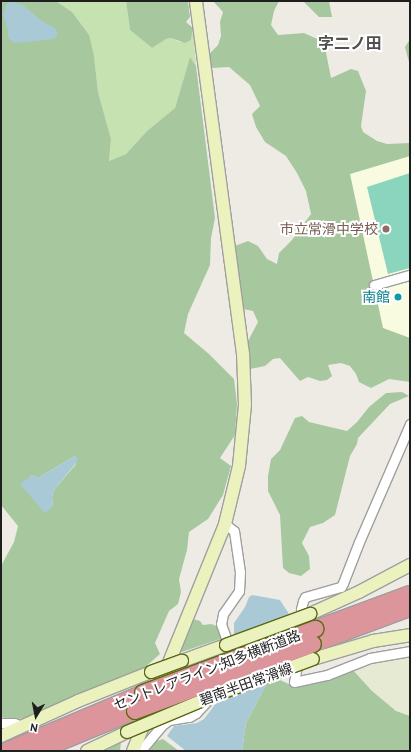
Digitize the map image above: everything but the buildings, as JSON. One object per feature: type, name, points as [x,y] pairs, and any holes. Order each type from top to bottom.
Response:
[{"type":"highway","name":"セントレアライン;知多横断道路","points":[[6,751],[143,693],[314,644],[410,594]]},
{"type":"highway","name":"セントレアライン;知多横断道路","points":[[38,751],[136,711],[410,608]]},
{"type":"main road","points":[[134,749],[225,524],[240,460],[245,405],[243,354],[196,1]]},
{"type":"main road","points":[[1,736],[151,672],[310,614],[359,592],[410,565]]},
{"type":"main road","name":"碧南半田常滑線","points":[[87,751],[218,694],[314,644],[373,641],[410,635]]},
{"type":"street","points":[[374,284],[410,275]]},
{"type":"street","points":[[410,424],[341,587],[306,596],[303,601],[301,609],[307,625],[300,645],[294,682],[305,681],[327,675],[370,658],[410,652]]},
{"type":"street","points":[[134,749],[142,748],[169,720],[189,717],[203,707],[212,694],[231,657],[227,635],[222,624],[223,614],[239,591],[240,572],[234,531],[225,524]]},
{"type":"street","points":[[1,723],[14,723],[22,726]]},
{"type":"shaded area","name":"市立常滑中学校","points":[[410,156],[410,338],[383,328],[350,174]]},
{"type":"shaded area","points":[[410,655],[410,716],[396,711],[372,691],[351,668],[375,660]]},
{"type":"green space","points":[[1,1],[56,1],[72,12],[89,35],[94,56],[98,92],[111,139],[109,161],[126,154],[147,131],[175,108],[190,57],[196,66],[215,218],[211,238],[210,265],[188,314],[184,333],[209,354],[234,379],[237,404],[235,435],[220,458],[231,466],[223,495],[208,519],[189,532],[187,550],[179,579],[181,592],[178,604],[169,611],[155,643],[160,654],[144,668],[24,718],[7,721],[1,716],[1,566],[14,542],[18,526],[1,505]],"holes":[[[75,456],[76,464],[54,490],[52,497],[53,506],[30,477],[32,475],[38,478]]]},
{"type":"green space","points":[[56,1],[126,1],[130,30],[152,48],[165,39],[171,38],[179,42],[191,40],[193,28],[196,66],[190,57],[175,108],[147,131],[126,154],[109,161],[111,139],[98,92],[94,56],[72,12]]},
{"type":"green space","points":[[126,1],[188,1],[190,17],[186,22],[193,28],[191,40],[185,43],[171,38],[166,39],[152,48],[130,30]]},
{"type":"green space","points":[[213,1],[279,1],[274,11],[271,25],[278,35],[304,33],[324,42],[331,78],[351,69],[358,71],[366,91],[361,126],[363,132],[377,141],[387,144],[410,143],[410,156],[350,174],[383,328],[410,338],[410,382],[389,379],[371,388],[359,382],[356,374],[350,366],[341,363],[328,365],[332,376],[327,380],[320,381],[308,377],[300,381],[280,358],[273,359],[265,366],[250,369],[247,356],[247,343],[258,322],[253,311],[243,309],[235,246],[248,241],[258,246],[267,259],[277,264],[279,253],[292,240],[311,214],[306,191],[297,173],[286,156],[265,142],[256,127],[252,114],[260,106],[250,85],[229,67],[212,68],[208,55],[218,45],[221,36],[220,22],[223,12]]},
{"type":"green space","points":[[303,1],[329,1],[332,17],[319,17]]},
{"type":"green space","points":[[410,39],[410,66],[405,47]]},
{"type":"green space","points":[[410,173],[410,268],[388,274],[367,187]]},
{"type":"green space","points":[[402,392],[409,396],[390,404],[358,438],[357,444],[350,456],[335,515],[323,523],[310,527],[302,543],[309,556],[310,569],[301,576],[289,573],[283,568],[280,515],[268,491],[268,476],[271,459],[280,450],[295,418],[302,416],[309,422],[347,431],[357,422],[369,407],[386,393]]},
{"type":"green space","points":[[193,619],[200,621],[203,625],[211,624],[217,626],[223,638],[179,653]]},
{"type":"green space","points":[[351,668],[372,691],[396,711],[410,716],[410,751],[242,751],[246,723],[267,683],[280,680],[293,686],[322,682]]},
{"type":"green space","points":[[163,739],[179,751],[144,751],[151,743]]},
{"type":"green space","points":[[121,742],[120,751],[105,751]]},
{"type":"water","points":[[12,1],[24,6],[43,22],[53,27],[57,31],[57,36],[52,39],[44,40],[15,43],[11,41],[8,37],[8,29],[3,14],[7,4]]},
{"type":"water","points":[[75,456],[78,458],[76,463],[54,490],[52,497],[53,506],[45,513],[20,484],[32,475],[38,478]]},
{"type":"water","points":[[252,595],[280,600],[289,614],[292,625],[291,632],[272,667],[267,683],[246,723],[242,751],[186,751],[167,736],[174,726],[197,723],[204,719],[217,702],[237,656],[238,647],[234,636],[234,623],[245,607],[249,597]]},
{"type":"place","name":"市立常滑中学校","points":[[386,229]]},
{"type":"place","name":"南館","points":[[398,297]]},
{"type":"district","name":"字二ノ田","points":[[350,44]]}]
